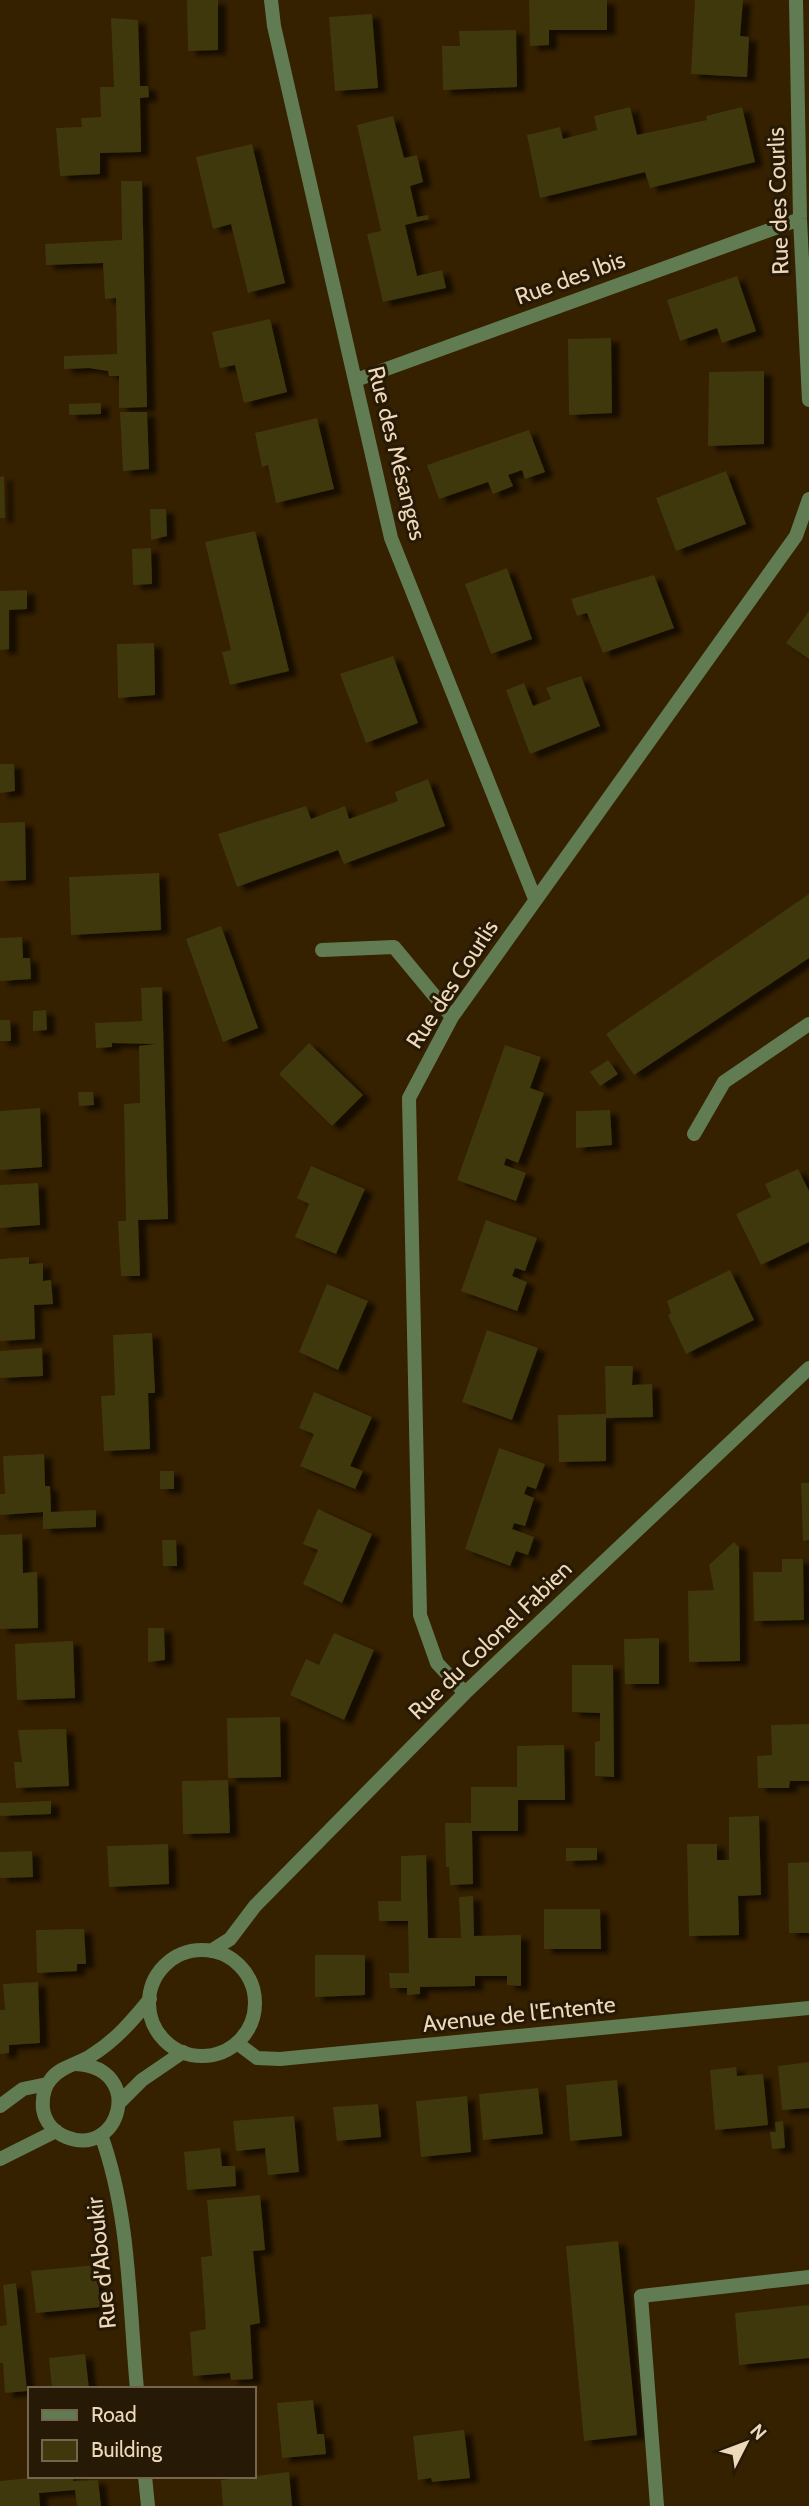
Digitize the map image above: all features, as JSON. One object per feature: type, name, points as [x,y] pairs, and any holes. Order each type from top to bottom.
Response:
[{"type":"street","name":"Rue des Mésanges","points":[[271,0],[274,26],[391,538],[535,899]]},
{"type":"street","name":"Rue des Courlis","points":[[796,0],[800,219],[809,400]]},
{"type":"street","name":"Rue des Ibis","points":[[356,380],[800,219]]},
{"type":"street","name":"Rue des Courlis","points":[[465,1693],[437,1663],[420,1615],[409,1098],[452,1017],[796,536],[809,499]]},
{"type":"street","points":[[321,950],[394,947],[452,1017]]},
{"type":"street","points":[[694,1134],[724,1082],[809,1024]]},
{"type":"street","name":"Rue du Colonel Fabien","points":[[211,1951],[230,1940],[255,1906],[465,1693],[809,1368]]},
{"type":"street","points":[[0,2106],[23,2090],[47,2084],[64,2067],[76,2064],[103,2048],[132,2021],[150,1999],[157,1976],[173,1959],[195,1951],[211,1951],[240,1966],[251,1984],[254,2016],[237,2043],[217,2054],[194,2056],[164,2040],[158,2031],[150,1999]]},
{"type":"street","name":"Avenue de l'Entente","points":[[237,2043],[257,2058],[280,2059],[809,2008]]},
{"type":"street","points":[[119,2103],[142,2080],[183,2052]]},
{"type":"street","points":[[47,2084],[43,2110],[56,2131],[79,2141],[101,2135],[114,2121],[119,2103],[116,2087],[106,2073],[91,2065],[76,2064]]},
{"type":"street","points":[[0,2159],[56,2131]]},
{"type":"street","name":"Rue d'Aboukir","points":[[101,2135],[113,2169],[119,2202],[137,2387]]},
{"type":"street","points":[[657,2506],[642,2296],[809,2277]]},
{"type":"street","points":[[145,2478],[148,2506]]},
{"type":"building","points":[[187,0],[218,0],[218,50],[188,51]]},
{"type":"building","points":[[529,0],[607,0],[607,30],[549,30],[549,45],[530,46]]},
{"type":"building","points":[[695,0],[743,0],[740,36],[749,37],[747,77],[691,74]]},
{"type":"building","points":[[372,14],[378,88],[335,91],[329,17]]},
{"type":"building","points":[[111,18],[138,20],[140,86],[148,86],[149,97],[140,98],[141,152],[100,153],[100,174],[60,176],[56,128],[82,127],[81,118],[101,117],[100,87],[114,87]]},
{"type":"building","points":[[516,30],[517,87],[443,90],[442,46],[460,46],[459,31]]},
{"type":"building","points":[[630,107],[637,135],[707,120],[706,116],[742,107],[755,162],[650,188],[645,172],[540,198],[527,135],[560,127],[563,139],[597,130],[594,116]]},
{"type":"building","points":[[393,116],[404,158],[417,155],[423,182],[410,186],[417,217],[428,215],[429,219],[405,225],[417,276],[442,270],[446,288],[383,302],[367,234],[381,231],[357,125]]},
{"type":"building","points":[[252,144],[285,283],[248,293],[231,224],[213,229],[196,157]]},
{"type":"building","points":[[121,181],[142,181],[147,407],[119,408],[119,376],[109,376],[108,371],[89,368],[64,369],[64,356],[117,354],[116,298],[105,299],[103,263],[46,265],[45,244],[122,240]]},
{"type":"building","points":[[737,276],[756,331],[722,343],[717,328],[680,341],[667,300]]},
{"type":"building","points":[[270,319],[287,392],[244,403],[235,365],[220,368],[212,332]]},
{"type":"building","points":[[611,338],[612,413],[569,415],[568,339]]},
{"type":"building","points":[[764,371],[764,444],[708,446],[709,372]]},
{"type":"building","points":[[101,403],[101,414],[69,415],[69,404]]},
{"type":"building","points":[[120,412],[147,412],[149,469],[123,471]]},
{"type":"building","points":[[317,418],[334,489],[276,503],[268,465],[262,467],[255,433]]},
{"type":"building","points":[[529,430],[545,472],[525,479],[522,470],[508,475],[513,486],[493,494],[488,482],[439,499],[427,465]]},
{"type":"building","points":[[726,471],[746,524],[676,551],[656,498]]},
{"type":"building","points":[[4,476],[5,518],[0,518],[0,477]]},
{"type":"building","points":[[150,509],[166,509],[167,536],[151,540]]},
{"type":"building","points":[[255,531],[289,671],[230,685],[222,652],[231,650],[205,542]]},
{"type":"building","points":[[151,548],[152,584],[133,585],[132,549]]},
{"type":"building","points":[[507,568],[532,639],[491,654],[465,584]]},
{"type":"building","points":[[654,575],[674,628],[603,653],[587,613],[577,616],[571,599]]},
{"type":"building","points":[[27,590],[27,609],[9,610],[9,649],[0,650],[0,591]]},
{"type":"building","points":[[809,611],[809,659],[786,643]]},
{"type":"building","points":[[154,643],[155,695],[118,698],[117,644]]},
{"type":"building","points":[[393,656],[418,723],[366,743],[340,674]]},
{"type":"building","points":[[581,676],[600,726],[530,754],[506,690],[524,683],[533,706],[551,699],[546,688]]},
{"type":"building","points":[[0,764],[14,764],[15,791],[0,793]]},
{"type":"building","points":[[428,779],[445,826],[344,864],[338,850],[237,887],[218,834],[306,806],[311,819],[345,806],[349,819],[398,801],[395,792]]},
{"type":"building","points":[[25,822],[26,880],[0,881],[0,823]]},
{"type":"building","points":[[159,873],[161,930],[71,935],[69,877]]},
{"type":"building","points":[[809,894],[809,958],[634,1075],[606,1034]]},
{"type":"building","points":[[221,926],[258,1028],[223,1042],[186,939]]},
{"type":"building","points":[[22,937],[23,958],[30,958],[31,979],[0,981],[0,938]]},
{"type":"building","points":[[162,987],[168,1219],[138,1220],[140,1276],[121,1276],[118,1221],[126,1221],[124,1104],[140,1103],[139,1046],[157,1044],[112,1043],[112,1047],[96,1048],[95,1023],[142,1021],[141,988]]},
{"type":"building","points":[[46,1010],[47,1030],[33,1031],[33,1011]]},
{"type":"building","points":[[0,1020],[10,1020],[11,1041],[0,1041]]},
{"type":"building","points":[[309,1043],[363,1095],[332,1126],[279,1074]]},
{"type":"building","points":[[505,1045],[541,1057],[530,1088],[544,1093],[518,1163],[506,1158],[504,1165],[526,1173],[516,1201],[457,1180]]},
{"type":"building","points":[[608,1060],[618,1074],[600,1086],[590,1072]]},
{"type":"building","points":[[78,1092],[93,1092],[94,1105],[79,1106]]},
{"type":"building","points":[[40,1108],[42,1167],[0,1170],[0,1111]]},
{"type":"building","points":[[610,1110],[612,1145],[576,1148],[576,1111]]},
{"type":"building","points":[[311,1166],[365,1189],[336,1254],[295,1237],[309,1204],[297,1198]]},
{"type":"building","points":[[798,1169],[809,1191],[809,1242],[761,1265],[736,1214],[771,1197],[765,1184]]},
{"type":"building","points":[[38,1183],[40,1225],[0,1228],[0,1185]]},
{"type":"building","points":[[486,1220],[537,1238],[525,1271],[515,1268],[512,1276],[527,1282],[517,1311],[461,1291]]},
{"type":"building","points":[[29,1257],[29,1264],[43,1263],[43,1281],[51,1280],[53,1304],[34,1305],[35,1339],[0,1341],[0,1259]]},
{"type":"building","points":[[730,1270],[754,1320],[686,1354],[668,1315],[671,1313],[667,1301]]},
{"type":"building","points":[[327,1284],[368,1301],[338,1370],[299,1352]]},
{"type":"building","points":[[487,1330],[538,1348],[512,1420],[462,1402]]},
{"type":"building","points":[[152,1333],[155,1393],[148,1393],[150,1449],[104,1451],[101,1396],[115,1395],[113,1335]]},
{"type":"building","points":[[42,1348],[43,1376],[0,1378],[0,1351]]},
{"type":"building","points":[[605,1366],[633,1366],[632,1385],[652,1384],[653,1417],[606,1418],[606,1461],[559,1462],[558,1415],[606,1414]]},
{"type":"building","points":[[314,1392],[372,1417],[350,1466],[363,1471],[355,1489],[300,1466],[314,1434],[299,1428]]},
{"type":"building","points":[[499,1448],[545,1464],[536,1489],[527,1486],[524,1494],[534,1498],[525,1526],[514,1523],[512,1529],[534,1537],[528,1555],[516,1551],[510,1566],[465,1549]]},
{"type":"building","points":[[44,1454],[45,1486],[50,1486],[51,1512],[96,1510],[96,1527],[43,1529],[43,1512],[0,1515],[0,1494],[5,1494],[3,1456]]},
{"type":"building","points":[[160,1471],[174,1471],[174,1489],[160,1489]]},
{"type":"building","points":[[801,1483],[809,1483],[809,1540],[803,1541]]},
{"type":"building","points":[[318,1509],[372,1534],[342,1603],[303,1584],[318,1550],[303,1544]]},
{"type":"building","points":[[22,1534],[23,1573],[37,1572],[38,1628],[0,1629],[0,1535]]},
{"type":"building","points":[[162,1540],[176,1540],[177,1566],[163,1566]]},
{"type":"building","points":[[734,1542],[739,1547],[740,1661],[689,1662],[688,1591],[714,1590],[709,1565]]},
{"type":"building","points":[[782,1559],[803,1559],[804,1620],[754,1621],[753,1572],[782,1572]]},
{"type":"building","points":[[148,1628],[164,1628],[165,1660],[148,1662]]},
{"type":"building","points":[[334,1633],[374,1650],[344,1720],[290,1695],[306,1659],[319,1665]]},
{"type":"building","points":[[659,1638],[659,1684],[625,1684],[624,1639]]},
{"type":"building","points":[[73,1641],[75,1698],[17,1700],[15,1644]]},
{"type":"building","points":[[572,1665],[613,1665],[614,1777],[595,1776],[595,1742],[600,1741],[600,1713],[572,1712]]},
{"type":"building","points":[[280,1717],[281,1777],[228,1778],[227,1718]]},
{"type":"building","points":[[809,1724],[809,1781],[790,1781],[789,1788],[758,1788],[757,1756],[772,1755],[771,1725]]},
{"type":"building","points":[[66,1729],[69,1786],[16,1788],[14,1762],[22,1762],[18,1730]]},
{"type":"building","points":[[564,1745],[565,1800],[518,1800],[518,1831],[472,1831],[473,1884],[450,1885],[449,1867],[446,1867],[445,1823],[471,1823],[471,1787],[517,1787],[517,1746]]},
{"type":"building","points":[[228,1780],[230,1833],[183,1834],[182,1781]]},
{"type":"building","points":[[51,1801],[51,1814],[0,1816],[0,1803]]},
{"type":"building","points":[[759,1816],[761,1895],[738,1896],[739,1935],[689,1936],[687,1844],[717,1844],[717,1860],[729,1860],[729,1817]]},
{"type":"building","points":[[168,1844],[169,1884],[109,1887],[107,1846]]},
{"type":"building","points":[[566,1848],[597,1848],[597,1860],[566,1861]]},
{"type":"building","points":[[32,1851],[33,1877],[0,1878],[0,1852]]},
{"type":"building","points":[[426,1855],[428,1938],[461,1938],[459,1897],[473,1896],[474,1936],[521,1935],[521,1986],[507,1985],[507,1976],[475,1976],[475,1986],[420,1987],[420,1994],[407,1995],[407,1988],[390,1988],[389,1973],[409,1973],[408,1921],[379,1921],[378,1901],[401,1901],[401,1856]]},
{"type":"building","points":[[809,1862],[809,1933],[789,1933],[788,1863]]},
{"type":"building","points":[[544,1909],[600,1909],[601,1949],[544,1949]]},
{"type":"building","points":[[84,1929],[86,1964],[77,1964],[77,1971],[37,1973],[36,1930]]},
{"type":"building","points":[[315,1955],[365,1955],[365,1995],[315,1997]]},
{"type":"building","points":[[38,1982],[40,2043],[9,2045],[9,2053],[0,2054],[0,2010],[5,2010],[3,1984]]},
{"type":"building","points":[[809,2062],[809,2108],[782,2110],[778,2066]]},
{"type":"building","points":[[736,2067],[737,2076],[763,2074],[768,2125],[715,2130],[710,2070]]},
{"type":"building","points":[[617,2080],[622,2136],[570,2141],[566,2085]]},
{"type":"building","points":[[538,2088],[543,2134],[483,2140],[479,2094]]},
{"type":"building","points":[[467,2096],[471,2152],[421,2157],[416,2101]]},
{"type":"building","points":[[378,2104],[381,2137],[337,2141],[333,2107]]},
{"type":"building","points":[[294,2116],[299,2172],[268,2175],[265,2148],[236,2151],[233,2121]]},
{"type":"building","points":[[783,2121],[785,2148],[772,2149],[770,2132],[776,2132],[775,2122]]},
{"type":"building","points":[[220,2148],[222,2166],[235,2166],[236,2186],[187,2190],[184,2152]]},
{"type":"building","points":[[260,2195],[265,2250],[253,2251],[260,2323],[250,2325],[253,2379],[231,2380],[230,2373],[193,2376],[190,2332],[206,2329],[201,2257],[212,2256],[207,2200]]},
{"type":"building","points":[[618,2241],[637,2435],[584,2441],[566,2246]]},
{"type":"building","points":[[97,2265],[100,2307],[36,2313],[31,2271]]},
{"type":"building","points":[[16,2283],[27,2391],[5,2393],[3,2363],[0,2363],[0,2326],[7,2325],[3,2285]]},
{"type":"building","points":[[809,2305],[809,2358],[739,2365],[735,2313]]},
{"type":"building","points":[[85,2354],[89,2387],[52,2387],[49,2358]]},
{"type":"building","points":[[313,2400],[317,2434],[324,2434],[326,2454],[282,2458],[277,2403]]},
{"type":"building","points":[[464,2430],[470,2478],[432,2482],[431,2478],[418,2480],[413,2436]]},
{"type":"building","points":[[289,2472],[292,2506],[223,2506],[221,2480],[256,2478]]},
{"type":"building","points":[[30,2478],[98,2480],[101,2506],[77,2506],[75,2490],[39,2493],[40,2506],[0,2506],[0,2481]]}]
